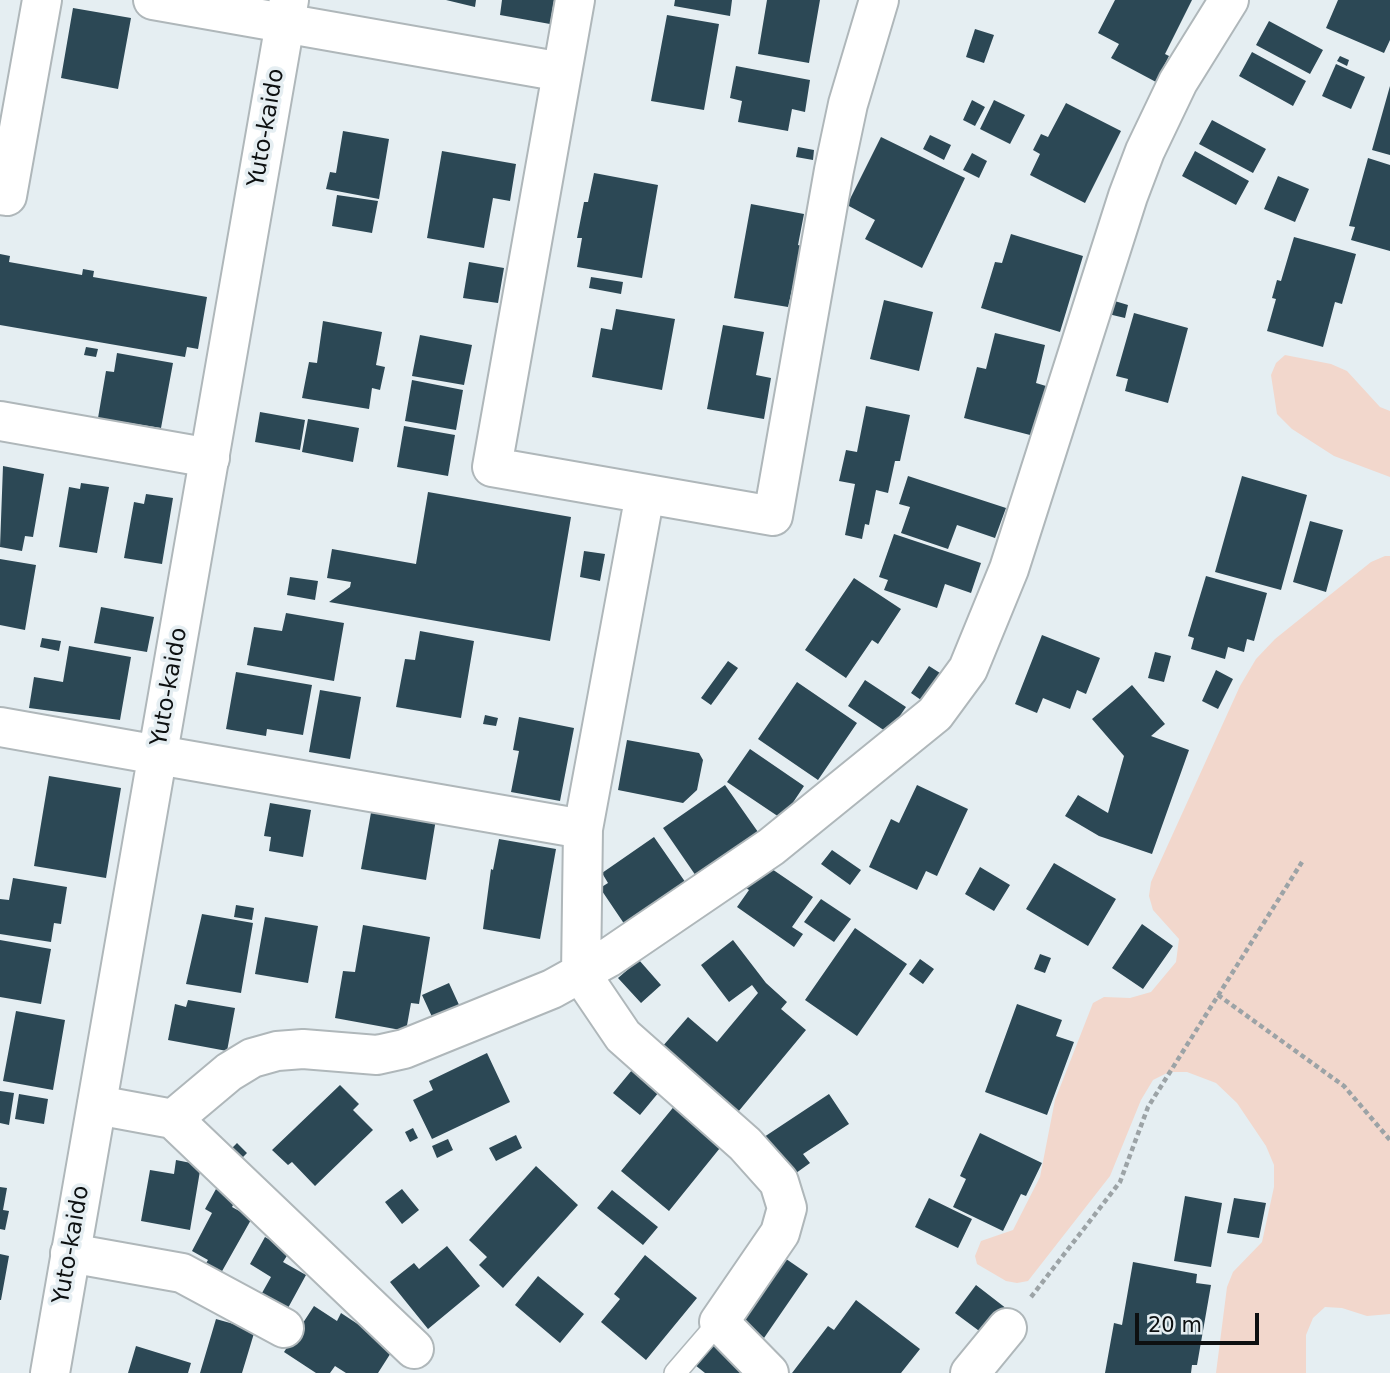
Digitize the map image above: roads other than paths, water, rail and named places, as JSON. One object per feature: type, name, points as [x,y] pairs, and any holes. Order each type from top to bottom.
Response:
[{"type":"street","points":[[0,195],[7,196],[42,0]]},
{"type":"street","points":[[153,0],[287,11],[562,72]]},
{"type":"street","points":[[575,0],[492,467],[773,516],[834,170],[848,104],[879,0]]},
{"type":"street","points":[[173,1119],[229,1072],[252,1058],[277,1051],[303,1049],[377,1055],[404,1049],[523,1002],[581,974],[771,848],[903,743],[953,693],[974,656],[1009,569],[1136,174],[1178,82],[1229,0]]},
{"type":"street","name":"Yuto-kaido","points":[[50,1373],[287,11]]},
{"type":"street","points":[[0,421],[209,458]]},
{"type":"street","points":[[645,494],[583,829],[581,974],[623,1036],[745,1144],[779,1182],[787,1198],[787,1216],[780,1233],[719,1322],[769,1373]]},
{"type":"street","points":[[0,727],[583,829]]},
{"type":"street","points":[[97,1105],[173,1119],[414,1349]]},
{"type":"street","points":[[70,1254],[182,1273],[284,1328]]},
{"type":"street","points":[[970,1373],[1007,1328]]},
{"type":"lane","points":[[675,1373],[719,1322]]}]
